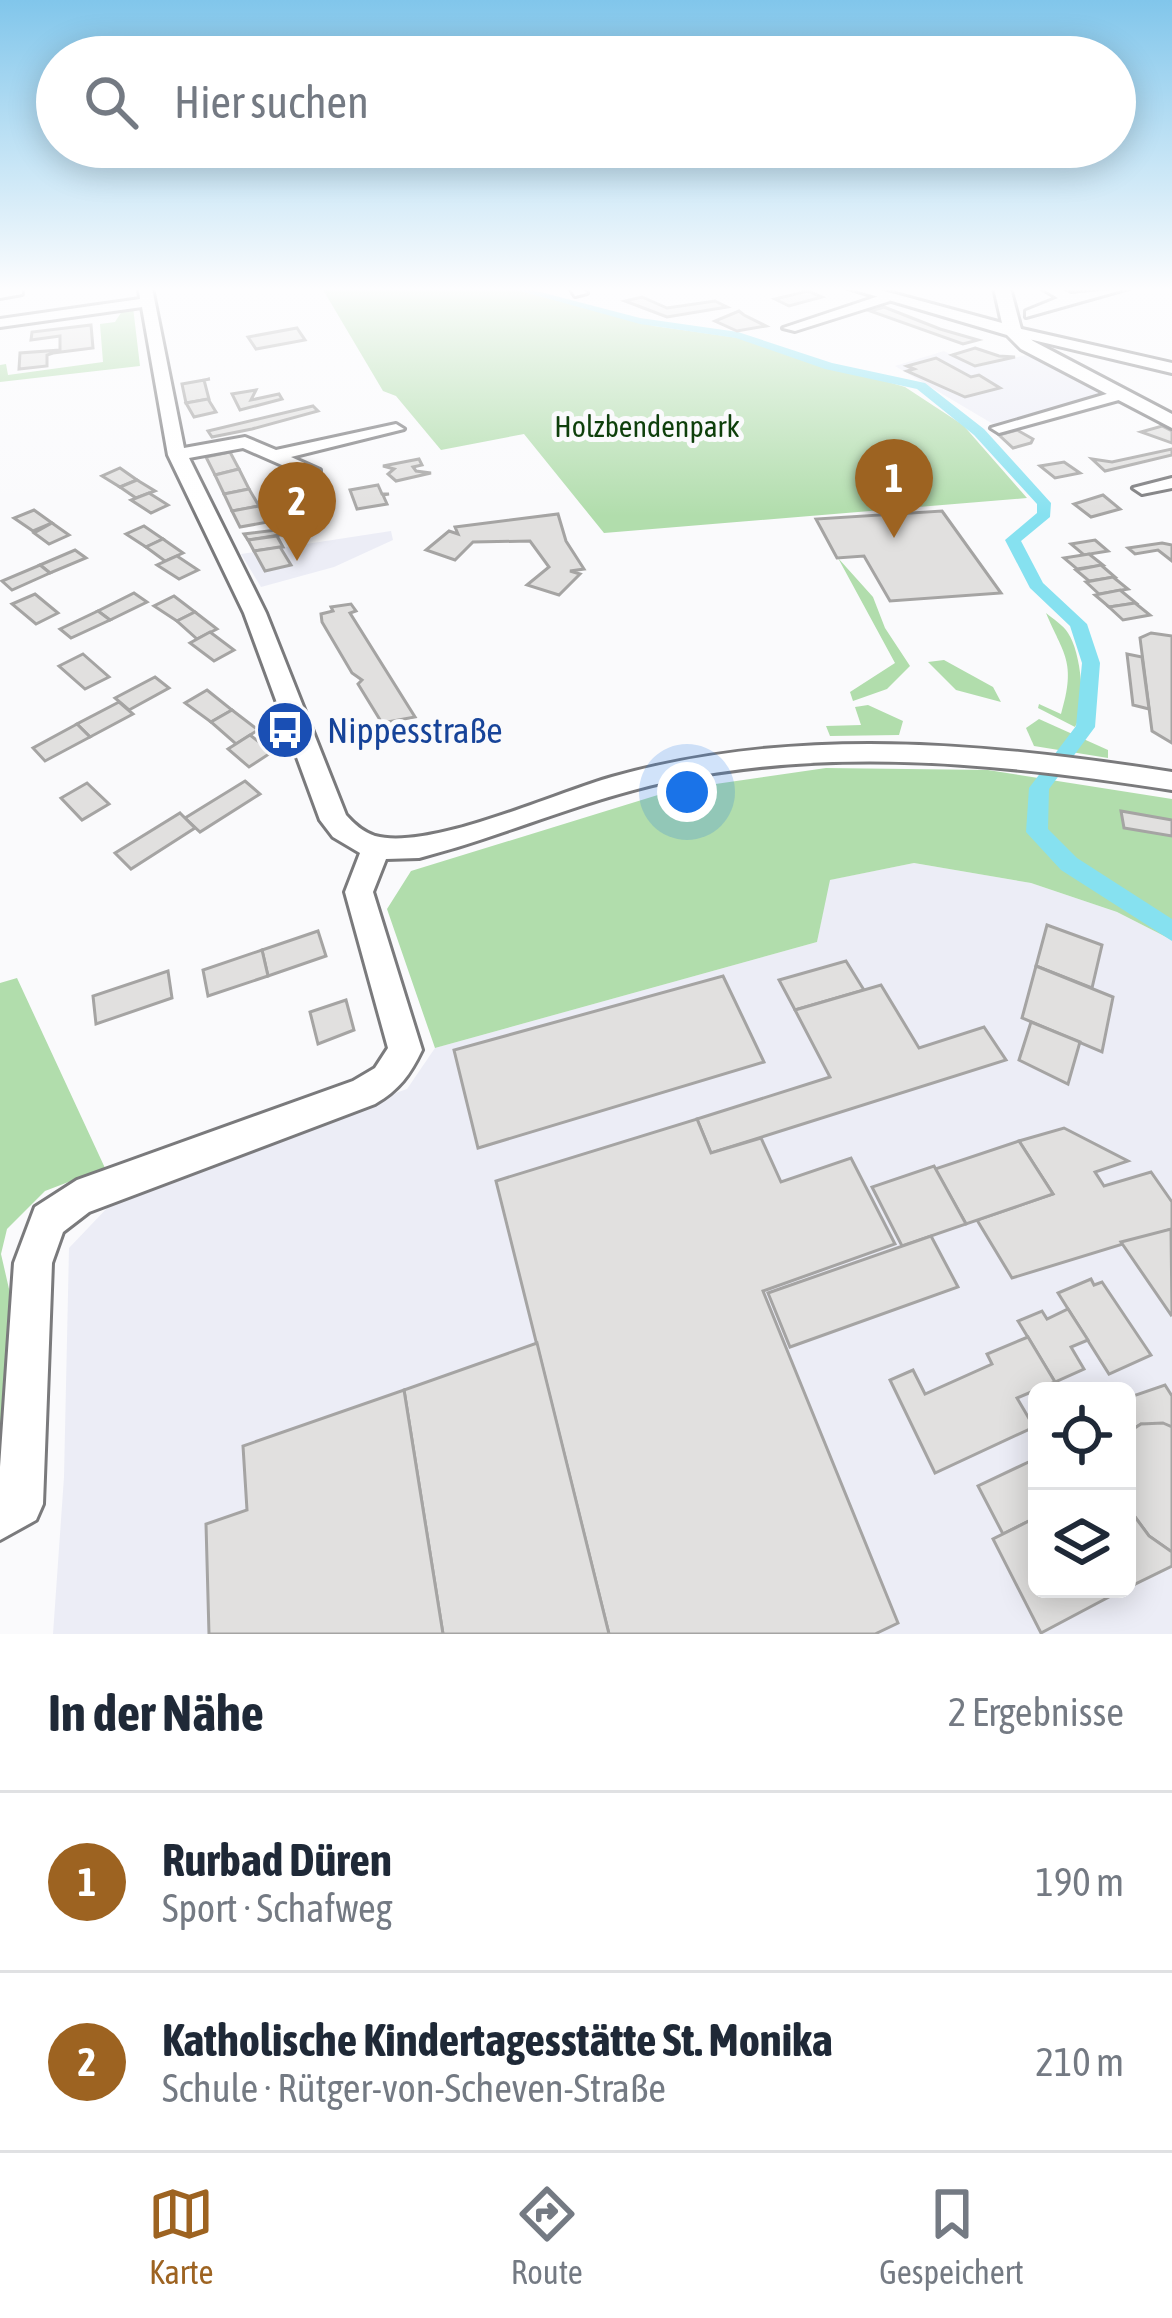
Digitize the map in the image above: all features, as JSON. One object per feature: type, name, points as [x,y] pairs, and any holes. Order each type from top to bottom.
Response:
[{"type":"main road","points":[[1061,364],[1172,422]]},
{"type":"street","points":[[156,364],[178,455],[265,637],[334,820],[356,840],[376,848],[440,842],[622,784],[750,758],[889,749],[1045,761],[1172,781]]},
{"type":"street","points":[[999,428],[1120,395]]},
{"type":"street","points":[[276,455],[396,429]]},
{"type":"street","points":[[178,455],[245,442],[314,474]]},
{"type":"street","points":[[1142,488],[1172,483]]},
{"type":"street","points":[[0,1516],[20,1504],[32,1263],[47,1220],[76,1198],[363,1093],[387,1079],[405,1050],[358,892],[376,848]]},
{"type":"shaded area","points":[[1045,364],[1104,394],[993,424],[895,366]]},
{"type":"shaded area","points":[[391,531],[393,540],[334,567],[261,587],[241,554]]},
{"type":"shaded area","points":[[914,863],[1031,883],[1117,912],[1172,940],[1172,1634],[53,1634],[64,1477],[69,1248],[129,1185],[407,1089],[435,1048],[817,942],[829,880]]},
{"type":"green space","points":[[6,364],[8,375],[87,364],[140,366],[0,382],[0,365]]},
{"type":"green space","name":"Holzbendenpark","points":[[367,364],[828,364],[905,387],[963,425],[1027,498],[604,533],[524,434],[441,450],[396,396],[383,391]]},
{"type":"green space","points":[[838,558],[873,597],[885,628],[910,666],[887,689],[853,701],[850,692],[895,663]]},
{"type":"green space","points":[[1046,613],[1066,630],[1076,653],[1081,694],[1075,727],[1038,708],[1039,704],[1061,714],[1068,682],[1066,659]]},
{"type":"green space","points":[[944,660],[993,687],[1001,702],[956,690],[928,662]]},
{"type":"green space","points":[[868,705],[903,721],[899,735],[830,736],[826,726],[861,725],[855,707]]},
{"type":"green space","points":[[1039,719],[1108,750],[1108,758],[1034,746],[1026,728]]},
{"type":"green space","points":[[826,768],[988,770],[1172,799],[1172,940],[1117,912],[1031,883],[914,863],[830,880],[817,942],[435,1048],[387,909],[411,871],[674,790]]},
{"type":"green space","points":[[17,978],[105,1168],[45,1191],[7,1229],[1,1254],[12,1302],[0,1478],[0,983]]},
{"type":"building","points":[[19,364],[47,364],[47,366],[19,369]]},
{"type":"building","points":[[948,364],[1000,388],[965,397],[907,371],[914,369],[907,366]]},
{"type":"building","points":[[204,380],[209,399],[186,403],[182,384]]},
{"type":"building","points":[[256,390],[251,400],[279,394],[282,399],[240,410],[232,394]]},
{"type":"building","points":[[208,399],[216,412],[194,417],[186,403]]},
{"type":"building","points":[[313,406],[318,411],[252,429],[212,437],[208,431]]},
{"type":"building","points":[[1162,426],[1172,431],[1172,443],[1141,432]]},
{"type":"building","points":[[1017,430],[1033,439],[1031,443],[1013,448],[999,435]]},
{"type":"building","points":[[1172,449],[1172,455],[1105,471],[1092,459],[1112,462]]},
{"type":"building","points":[[230,452],[239,469],[215,475],[206,457]]},
{"type":"building","points":[[419,459],[422,465],[413,467],[416,471],[431,473],[396,481],[388,474],[394,469],[383,466]]},
{"type":"building","points":[[1064,462],[1080,473],[1055,478],[1040,466]]},
{"type":"building","points":[[120,468],[137,480],[120,487],[102,476]]},
{"type":"building","points":[[239,469],[249,489],[224,494],[215,475]]},
{"type":"building","points":[[137,480],[155,491],[136,498],[120,487]]},
{"type":"building","points":[[378,485],[382,494],[389,494],[383,495],[387,504],[357,509],[350,490]]},
{"type":"building","points":[[249,489],[259,506],[232,511],[224,494]]},
{"type":"building","points":[[149,493],[168,505],[151,513],[131,500]]},
{"type":"building","points":[[1103,495],[1120,509],[1091,517],[1074,504]]},
{"type":"building","points":[[259,506],[268,522],[240,527],[232,511]]},
{"type":"building","points":[[34,510],[52,523],[33,531],[14,518]]},
{"type":"building","points":[[942,511],[1001,593],[890,601],[864,556],[837,558],[816,519]]},
{"type":"building","points":[[558,514],[566,541],[584,569],[570,571],[580,574],[559,595],[527,585],[549,567],[530,541],[473,542],[455,560],[426,550],[449,531],[458,534],[455,527]]},
{"type":"building","points":[[52,523],[69,535],[49,544],[34,533]]},
{"type":"building","points":[[318,525],[319,529],[248,540],[244,534]]},
{"type":"building","points":[[144,526],[163,539],[146,547],[126,534]]},
{"type":"building","points":[[277,536],[283,547],[254,551],[248,540]]},
{"type":"building","points":[[163,539],[183,553],[165,561],[146,547]]},
{"type":"building","points":[[1095,540],[1108,551],[1084,555],[1071,544]]},
{"type":"building","points":[[1172,545],[1172,561],[1158,550],[1135,554],[1128,548]]},
{"type":"building","points":[[280,547],[291,565],[265,571],[254,551]]},
{"type":"building","points":[[75,550],[86,558],[50,573],[40,565]]},
{"type":"building","points":[[1089,554],[1103,565],[1077,569],[1064,558]]},
{"type":"building","points":[[177,556],[198,570],[179,579],[157,565]]},
{"type":"building","points":[[40,565],[50,573],[12,590],[2,581]]},
{"type":"building","points":[[1101,565],[1115,577],[1089,581],[1076,570]]},
{"type":"building","points":[[1113,577],[1128,589],[1099,594],[1086,582]]},
{"type":"building","points":[[1120,590],[1136,603],[1109,607],[1095,595]]},
{"type":"building","points":[[134,593],[147,602],[110,620],[98,611]]},
{"type":"building","points":[[35,594],[58,613],[36,624],[12,604]]},
{"type":"building","points":[[174,596],[195,612],[177,621],[154,606]]},
{"type":"building","points":[[1135,603],[1150,615],[1123,620],[1109,607]]},
{"type":"building","points":[[351,604],[356,611],[350,613],[415,717],[382,723],[358,684],[362,680],[352,673],[322,622],[321,614],[333,611],[331,607]]},
{"type":"building","points":[[98,611],[110,620],[71,638],[60,629]]},
{"type":"building","points":[[195,612],[217,629],[197,639],[177,621]]},
{"type":"building","points":[[210,632],[234,650],[214,661],[190,643]]},
{"type":"building","points":[[1151,633],[1172,636],[1172,743],[1152,731],[1140,638]]},
{"type":"building","points":[[83,654],[109,677],[85,689],[59,666]]},
{"type":"building","points":[[1127,654],[1142,657],[1149,709],[1133,705]]},
{"type":"building","points":[[155,677],[169,688],[129,710],[115,698]]},
{"type":"building","points":[[207,690],[232,710],[211,722],[185,703]]},
{"type":"building","points":[[119,702],[133,714],[90,737],[77,724]]},
{"type":"building","points":[[232,710],[258,730],[236,744],[211,722]]},
{"type":"building","points":[[77,724],[90,737],[45,761],[33,748]]},
{"type":"building","points":[[250,735],[272,752],[249,767],[228,749]]},
{"type":"building","points":[[245,781],[260,794],[200,832],[185,818]]},
{"type":"building","points":[[87,783],[109,804],[82,820],[61,798]]},
{"type":"building","points":[[1121,811],[1172,820],[1172,836],[1124,828]]},
{"type":"building","points":[[180,813],[195,828],[131,869],[115,853]]},
{"type":"building","points":[[1047,925],[1102,945],[1092,988],[1036,966]]},
{"type":"building","points":[[318,931],[326,956],[268,976],[262,950]]},
{"type":"building","points":[[262,950],[268,976],[208,996],[203,970]]},
{"type":"building","points":[[846,961],[864,990],[795,1010],[779,980]]},
{"type":"building","points":[[1036,966],[1113,997],[1102,1052],[1022,1018]]},
{"type":"building","points":[[168,971],[172,998],[96,1024],[93,996]]},
{"type":"building","points":[[723,976],[764,1062],[478,1148],[454,1050]]},
{"type":"building","points":[[881,985],[919,1048],[984,1027],[1006,1060],[711,1153],[697,1119],[830,1077],[795,1010]]},
{"type":"building","points":[[346,1000],[354,1030],[318,1044],[310,1012]]},
{"type":"building","points":[[1031,1022],[1080,1042],[1068,1084],[1019,1060]]},
{"type":"building","points":[[697,1119],[711,1153],[761,1138],[781,1182],[851,1158],[895,1244],[763,1291],[898,1623],[875,1634],[609,1634],[496,1181]]},
{"type":"building","points":[[1064,1128],[1128,1161],[1095,1172],[1104,1186],[1151,1172],[1172,1202],[1172,1229],[1012,1278],[977,1220],[1053,1194],[1019,1141]]},
{"type":"building","points":[[1019,1141],[1053,1194],[966,1224],[935,1169]]},
{"type":"building","points":[[934,1166],[966,1224],[902,1246],[872,1187]]},
{"type":"building","points":[[1171,1229],[1172,1314],[1171,1315],[1121,1242]]},
{"type":"building","points":[[931,1236],[958,1287],[790,1347],[768,1293]]},
{"type":"building","points":[[1091,1279],[1094,1285],[1102,1282],[1151,1355],[1109,1374],[1058,1293]]},
{"type":"building","points":[[1068,1309],[1088,1340],[1071,1347],[1084,1369],[1055,1382],[1018,1321],[1042,1311],[1047,1319]]},
{"type":"building","points":[[1028,1337],[1055,1382],[1028,1382],[1028,1393],[1017,1398],[1028,1417],[1028,1430],[935,1473],[890,1380],[913,1370],[925,1394],[992,1364],[987,1354]]},
{"type":"building","points":[[537,1343],[609,1634],[443,1634],[404,1390]]},
{"type":"building","points":[[1165,1385],[1172,1396],[1172,1427],[1136,1427],[1136,1395]]},
{"type":"building","points":[[404,1390],[443,1634],[209,1634],[206,1524],[247,1510],[243,1446]]},
{"type":"building","points":[[1136,1427],[1172,1427],[1172,1552],[1149,1536],[1136,1518]]},
{"type":"building","points":[[1028,1462],[1028,1522],[1003,1534],[978,1486]]},
{"type":"building","points":[[1136,1518],[1149,1536],[1172,1552],[1172,1566],[1136,1584]]},
{"type":"building","points":[[1028,1522],[1028,1598],[1107,1598],[1041,1633],[993,1539]]},
{"type":"waterway","points":[[824,364],[921,386],[979,432],[1044,503],[1045,514],[1013,540],[1036,585],[1078,624],[1091,663],[1085,727],[1039,788],[1037,832],[1069,864],[1172,931]]},
{"type":"place","name":"Rurbad Düren","points":[[894,538]]},
{"type":"place","name":"Katholische Kindertagesstätte St. Monika","points":[[297,561]]},
{"type":"place","name":"Nippesstraße","points":[[285,730]]}]
